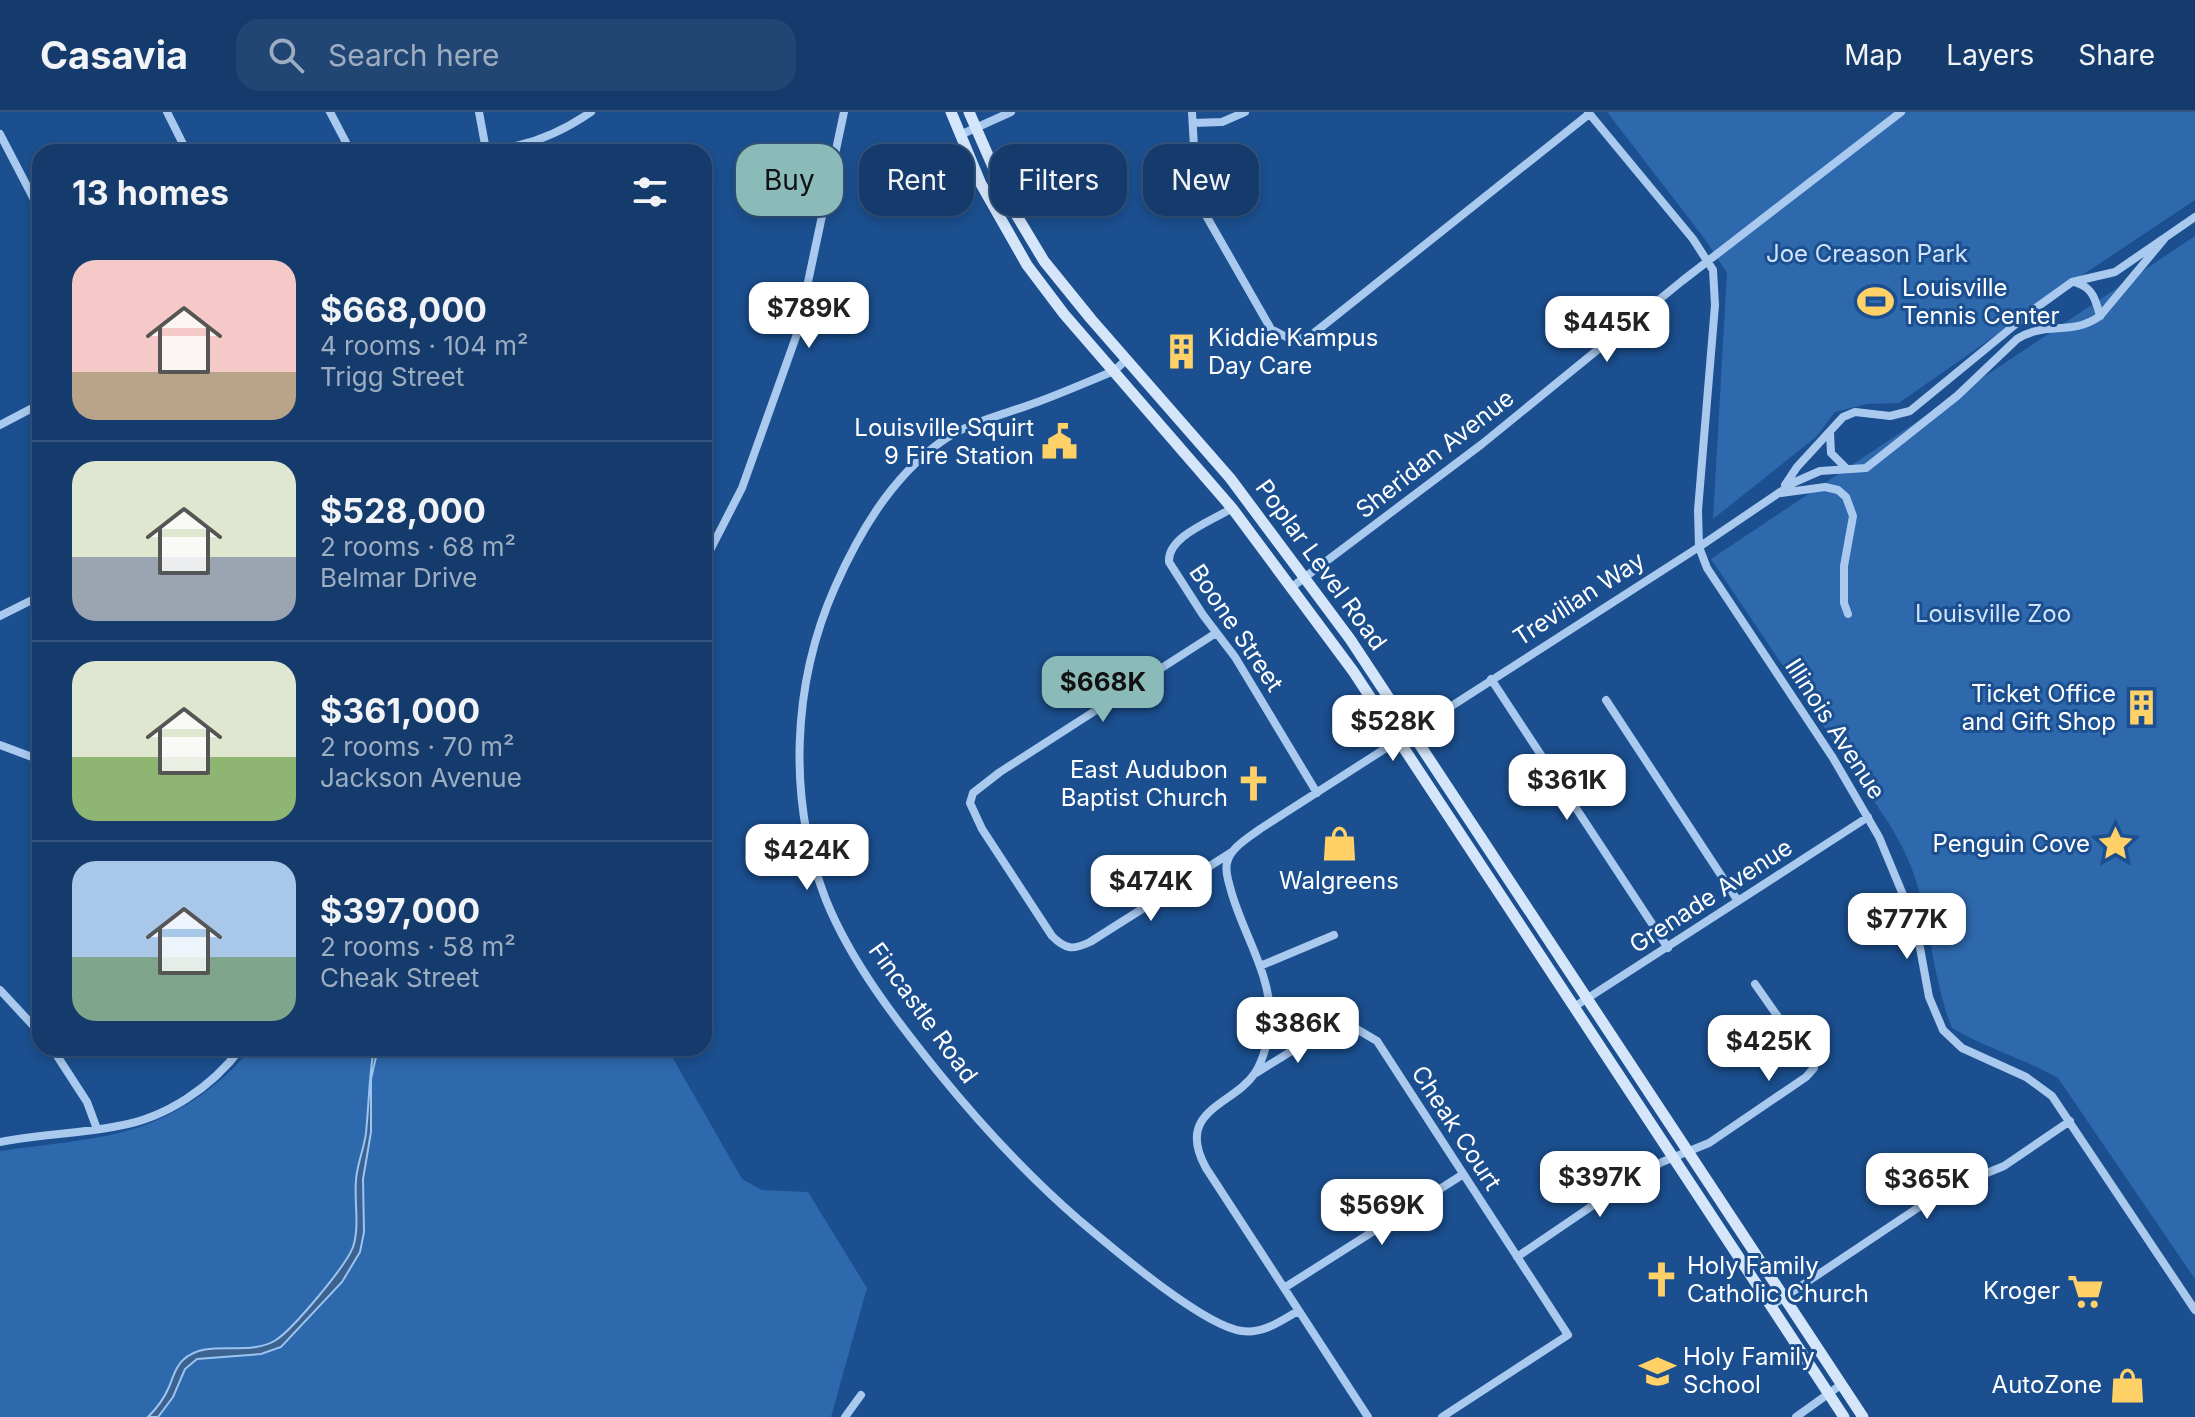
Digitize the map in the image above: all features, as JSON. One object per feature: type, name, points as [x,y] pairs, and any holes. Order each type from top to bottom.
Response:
[{"type":"main road","name":"Poplar Level Road","points":[[951,112],[981,184],[1013,244],[1056,303],[1232,508],[1292,587],[1399,740],[1844,1417]]},
{"type":"main road","name":"Poplar Level Road","points":[[969,112],[1008,201],[1037,251],[1126,360],[1230,478],[1306,577],[1412,731],[1863,1417]]},
{"type":"street","points":[[167,112],[183,144]]},
{"type":"street","points":[[330,112],[347,144]]},
{"type":"street","points":[[479,112],[485,144]]},
{"type":"street","points":[[524,144],[543,138],[591,112]]},
{"type":"street","points":[[712,546],[746,478],[803,313],[844,112]]},
{"type":"street","points":[[960,135],[1011,112]]},
{"type":"street","points":[[1192,112],[1196,182],[1204,212],[1271,329],[1284,338],[1295,340],[1309,337],[1589,113]]},
{"type":"street","points":[[1193,123],[1222,122],[1245,112]]},
{"type":"street","name":"Sheridan Avenue","points":[[1292,587],[1482,444],[1708,261],[1901,112]]},
{"type":"street","name":"Illinois Avenue","points":[[1589,113],[1708,261],[1715,280],[1698,510],[1699,547],[1707,568],[1833,758],[1868,817],[1895,872],[1916,926],[1929,997],[1943,1030],[1962,1048],[2035,1082],[2052,1096],[2195,1310]]},
{"type":"street","points":[[0,134],[32,196]]},
{"type":"street","name":"Trevilian Way","points":[[1781,493],[1797,467],[1836,423],[1855,412],[1890,416],[1910,411],[2072,282],[2115,272],[2195,217]]},
{"type":"street","name":"Trevilian Way","points":[[1216,633],[1000,772],[971,797],[971,809],[982,829],[1052,936],[1063,946],[1073,949],[1090,942],[1807,475],[1820,471],[1866,468],[1957,396],[2017,339],[2052,327],[2078,328],[2100,316],[2165,238]]},
{"type":"street","points":[[2072,282],[2086,286],[2096,299],[2100,316]]},
{"type":"street","name":"Fincastle Road","points":[[1126,360],[1114,371],[965,427],[920,458],[877,509],[838,580],[813,647],[804,691],[800,739],[804,819],[827,900],[872,982],[964,1104],[1039,1184],[1141,1270],[1194,1308],[1229,1327],[1259,1331],[1298,1311]]},
{"type":"street","points":[[0,425],[32,408]]},
{"type":"street","points":[[1830,432],[1831,453],[1847,469]]},
{"type":"street","points":[[1781,493],[1825,487],[1838,490],[1846,497],[1853,516],[1844,566],[1844,603],[1848,614]]},
{"type":"street","name":"Boone Street","points":[[1232,508],[1177,541],[1168,557],[1171,566],[1235,657],[1317,793]]},
{"type":"street","points":[[0,616],[32,600]]},
{"type":"street","points":[[1491,679],[1668,948]]},
{"type":"street","points":[[1606,700],[1738,901]]},
{"type":"street","points":[[0,745],[32,757]]},
{"type":"street","name":"Grenade Avenue","points":[[1574,1007],[1868,817]]},
{"type":"street","points":[[1233,851],[1227,862],[1228,878],[1260,966],[1269,1004],[1267,1039],[1255,1073]]},
{"type":"street","points":[[1260,966],[1334,935]]},
{"type":"street","points":[[1517,1257],[1636,1176],[1709,1143],[1806,1077],[1814,1068],[1755,984]]},
{"type":"street","points":[[0,990],[32,1024]]},
{"type":"street","name":"Cheak Court","points":[[1355,1028],[1377,1041],[1568,1335],[1442,1417]]},
{"type":"street","points":[[1324,1031],[1255,1073],[1205,1117],[1199,1128],[1197,1147],[1206,1168],[1368,1417]]},
{"type":"street","points":[[57,1056],[87,1102],[97,1129]]},
{"type":"street","points":[[0,1142],[134,1122],[175,1105],[209,1083],[234,1056]]},
{"type":"street","points":[[1771,1306],[1943,1191],[2004,1166],[2070,1121]]},
{"type":"street","points":[[1284,1288],[1462,1175]]},
{"type":"street","points":[[1796,1417],[1842,1384]]},
{"type":"street","points":[[845,1417],[861,1395]]},
{"type":"green space","name":"Joe Creason Park","points":[[1607,112],[2195,112],[2195,200],[1899,403],[1867,404],[1835,412],[1816,437],[1713,519],[1727,273],[1707,242]]},
{"type":"green space","name":"Louisville Zoo","points":[[2195,236],[2195,1279],[2058,1078],[1952,1028],[1917,884],[1903,849],[1890,825],[1711,559]]},
{"type":"green space","points":[[244,1056],[672,1056],[742,1179],[762,1190],[808,1192],[867,1288],[831,1417],[0,1417],[0,1151],[77,1141],[141,1127],[194,1100]]},
{"type":"shaded area","points":[[373,1056],[376,1056],[371,1079],[371,1132],[363,1179],[364,1232],[360,1252],[342,1282],[281,1347],[261,1354],[197,1359],[185,1369],[173,1397],[158,1417],[148,1417],[163,1399],[183,1360],[204,1350],[253,1347],[276,1340],[306,1311],[348,1256],[356,1231],[356,1180],[366,1133]]},
{"type":"place","name":"Louisville Tennis Center","points":[[1876,302]]},
{"type":"place","name":"Kiddie Kampus Day Care","points":[[1182,352]]},
{"type":"place","name":"Louisville Squirt 9 Fire Station","points":[[1060,442]]},
{"type":"place","name":"Ticket Office and Gift Shop","points":[[2142,708]]},
{"type":"place","name":"East Audubon Baptist Church","points":[[1254,784]]},
{"type":"place","name":"Walgreens","points":[[1339,844]]},
{"type":"place","name":"Penguin Cove","points":[[2116,844]]},
{"type":"place","name":"Holy Family Catholic Church","points":[[1661,1280]]},
{"type":"place","name":"Kroger","points":[[2086,1291]]},
{"type":"place","name":"Holy Family School","points":[[1657,1371]]},
{"type":"place","name":"AutoZone","points":[[2128,1385]]}]
